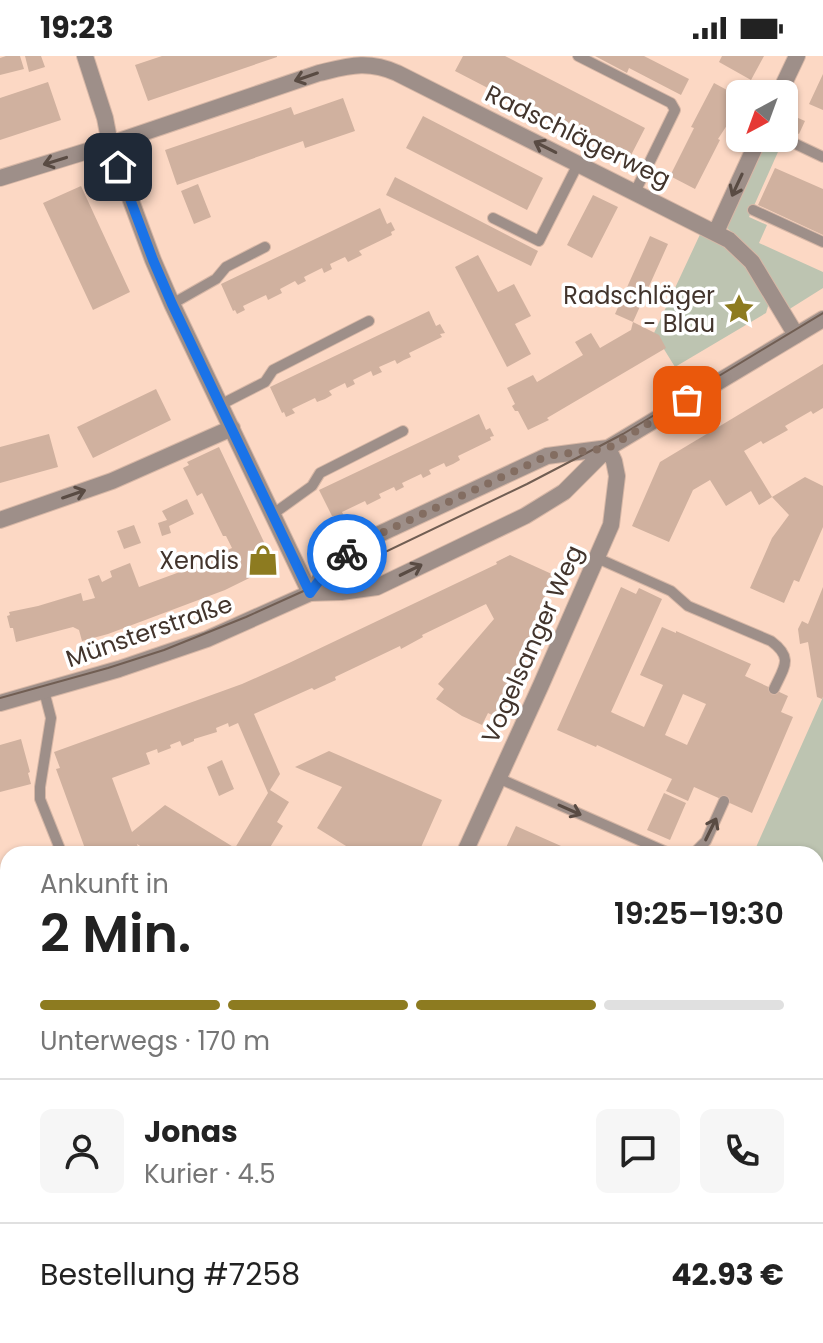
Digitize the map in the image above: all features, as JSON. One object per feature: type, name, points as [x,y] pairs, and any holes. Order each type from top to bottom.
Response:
[{"type":"street","points":[[85,56],[110,144],[153,260],[310,593]]},
{"type":"street","points":[[786,80],[797,56]]},
{"type":"street","name":"Radschlägerweg","points":[[0,178],[319,73],[370,60],[729,240],[752,262],[796,335]]},
{"type":"street","points":[[716,232],[753,152]]},
{"type":"street","name":"Münsterstraße","points":[[0,703],[119,669],[207,639],[310,593],[377,587],[525,516],[564,492],[608,448],[823,319]]},
{"type":"street","points":[[0,520],[112,481],[232,428]]},
{"type":"street","name":"Münsterstraße","points":[[310,593],[326,571],[358,544],[547,456],[608,448]]},
{"type":"street","name":"Vogelsanger Weg","points":[[468,846],[611,525],[617,476],[608,448]]},
{"type":"lane","points":[[578,56],[671,103],[675,110],[635,192]]},
{"type":"lane","points":[[798,145],[823,157]]},
{"type":"lane","points":[[493,218],[539,241],[578,164]]},
{"type":"lane","points":[[753,210],[823,242]]},
{"type":"lane","points":[[172,304],[216,279],[226,267],[265,247]]},
{"type":"lane","points":[[220,405],[265,382],[273,370],[369,321]]},
{"type":"lane","points":[[273,514],[312,486],[320,473],[403,431]]},
{"type":"lane","points":[[597,558],[671,591],[688,606],[781,648],[786,657],[785,664],[774,689]]},
{"type":"lane","points":[[44,691],[51,718],[40,799],[59,846]]},
{"type":"lane","points":[[498,778],[653,846]]},
{"type":"lane","points":[[701,846],[724,801]]},
{"type":"green space","points":[[761,152],[778,152],[749,217],[767,225],[759,243],[823,272],[823,288],[788,310],[747,247],[727,228]]},
{"type":"green space","points":[[703,228],[741,257],[769,303],[766,313],[675,367],[654,333]]},
{"type":"green space","points":[[823,697],[823,846],[757,846]]},
{"type":"building","points":[[20,56],[24,69],[0,75],[0,58]]},
{"type":"building","points":[[25,56],[41,56],[45,67],[29,72]]},
{"type":"building","points":[[162,56],[277,57],[148,101],[135,65]]},
{"type":"building","points":[[463,56],[505,56],[645,128],[628,161],[455,71]]},
{"type":"building","points":[[595,56],[644,56],[689,79],[681,95],[629,68],[627,73]]},
{"type":"building","points":[[722,56],[764,56],[751,80],[719,62]]},
{"type":"building","points":[[823,74],[823,110],[809,104]]},
{"type":"building","points":[[48,82],[61,120],[0,140],[0,98]]},
{"type":"building","points":[[714,83],[726,89],[726,127],[695,189],[670,176],[694,128],[691,127]]},
{"type":"building","points":[[343,98],[355,131],[305,148],[303,141],[177,185],[165,150],[291,107],[294,115]]},
{"type":"building","points":[[423,116],[543,178],[527,210],[406,148]]},
{"type":"building","points":[[798,118],[805,121],[798,134]]},
{"type":"building","points":[[775,168],[823,189],[823,235],[758,205]]},
{"type":"building","points":[[395,177],[538,251],[531,266],[386,195]]},
{"type":"building","points":[[198,184],[211,217],[194,224],[181,191]]},
{"type":"building","points":[[81,186],[130,292],[93,310],[43,203]]},
{"type":"building","points":[[593,195],[618,207],[592,258],[567,245]]},
{"type":"building","points":[[380,208],[387,224],[391,222],[395,230],[391,232],[392,235],[359,251],[362,255],[348,262],[345,257],[330,264],[332,269],[324,273],[322,268],[304,277],[306,281],[298,285],[295,281],[268,300],[266,295],[243,306],[245,310],[237,314],[233,311],[221,284]]},
{"type":"building","points":[[650,236],[668,244],[633,322],[615,314]]},
{"type":"building","points":[[478,255],[498,292],[514,284],[531,316],[515,324],[531,354],[507,367],[455,267]]},
{"type":"building","points":[[429,311],[436,326],[440,324],[445,333],[440,334],[442,337],[409,353],[411,357],[397,364],[395,360],[379,367],[382,372],[373,376],[371,371],[353,380],[355,384],[347,388],[345,383],[329,391],[332,395],[325,399],[317,402],[315,398],[292,409],[295,413],[286,417],[282,413],[270,387]]},
{"type":"building","points":[[633,322],[659,335],[666,348],[528,430],[512,406],[515,404],[507,388],[533,375],[537,382],[583,355],[575,342],[591,333],[600,348],[631,330]]},
{"type":"building","points":[[823,364],[823,408],[813,414],[811,411],[785,426],[788,430],[744,451],[772,497],[759,505],[751,491],[726,506],[710,480],[693,490],[669,542],[632,526],[660,462]]},
{"type":"building","points":[[156,389],[171,420],[93,458],[77,427]]},
{"type":"building","points":[[479,414],[486,430],[490,428],[494,436],[490,437],[491,440],[458,456],[460,460],[453,464],[446,467],[444,463],[429,470],[431,474],[423,478],[421,474],[402,483],[404,487],[396,491],[394,487],[379,494],[381,498],[367,505],[365,501],[342,512],[344,516],[335,520],[332,516],[319,490]]},
{"type":"building","points":[[49,434],[58,467],[0,483],[0,447]]},
{"type":"building","points":[[219,447],[272,559],[270,568],[225,590],[108,634],[82,641],[79,630],[73,627],[16,642],[7,616],[9,612],[81,593],[83,601],[95,598],[88,579],[99,575],[102,582],[112,577],[110,571],[130,563],[139,587],[196,566],[232,548],[202,493],[197,496],[183,468],[189,465],[187,462]]},
{"type":"building","points":[[805,477],[823,486],[823,527],[799,582],[794,580],[784,603],[750,588],[772,538],[789,515],[772,497]]},
{"type":"building","points":[[187,499],[194,514],[169,526],[171,533],[162,536],[158,523],[167,520],[162,511]]},
{"type":"building","points":[[134,525],[141,543],[124,549],[117,531]]},
{"type":"building","points":[[510,555],[554,575],[529,634],[532,636],[496,717],[488,713],[482,725],[436,699],[444,689],[438,684],[494,619],[486,604],[422,635],[401,649],[400,646],[335,677],[336,680],[254,714],[280,774],[270,790],[289,802],[277,822],[283,826],[271,846],[236,846],[268,793],[238,723],[229,727],[228,723],[216,728],[217,732],[182,746],[180,741],[158,753],[157,749],[146,753],[150,764],[112,778],[132,832],[165,805],[232,846],[84,846],[56,769],[60,768],[54,752],[242,684],[497,564]]},
{"type":"building","points":[[621,587],[636,594],[639,588],[662,599],[611,712],[644,727],[663,685],[640,675],[662,627],[751,664],[745,676],[788,696],[781,712],[793,717],[752,813],[694,787],[688,801],[666,791],[672,779],[557,730]],"holes":[[[683,694],[706,704],[687,745],[665,735]]]},
{"type":"building","points":[[823,587],[822,699],[817,697],[808,642],[800,644],[798,629],[802,621],[808,624]]},
{"type":"building","points":[[21,739],[31,784],[0,792],[0,745]]},
{"type":"building","points":[[329,751],[442,800],[422,846],[346,846],[317,828],[342,787],[295,767]]},
{"type":"building","points":[[222,760],[234,789],[219,796],[207,767]]},
{"type":"building","points":[[664,793],[686,803],[670,840],[647,830]]},
{"type":"building","points":[[516,826],[561,846],[507,846]]},
{"type":"tram line","points":[[0,698],[164,650],[308,589],[527,484],[623,434],[823,313]]},
{"type":"way so far","points":[[347,554],[358,544],[547,456],[608,448],[687,400]]},
{"type":"place","name":"Radschläger - Blau","points":[[739,309]]},
{"type":"place","name":"Xendis","points":[[263,560]]},
{"type":"route","points":[[118,167],[172,304],[310,593],[326,571],[347,554]]}]
